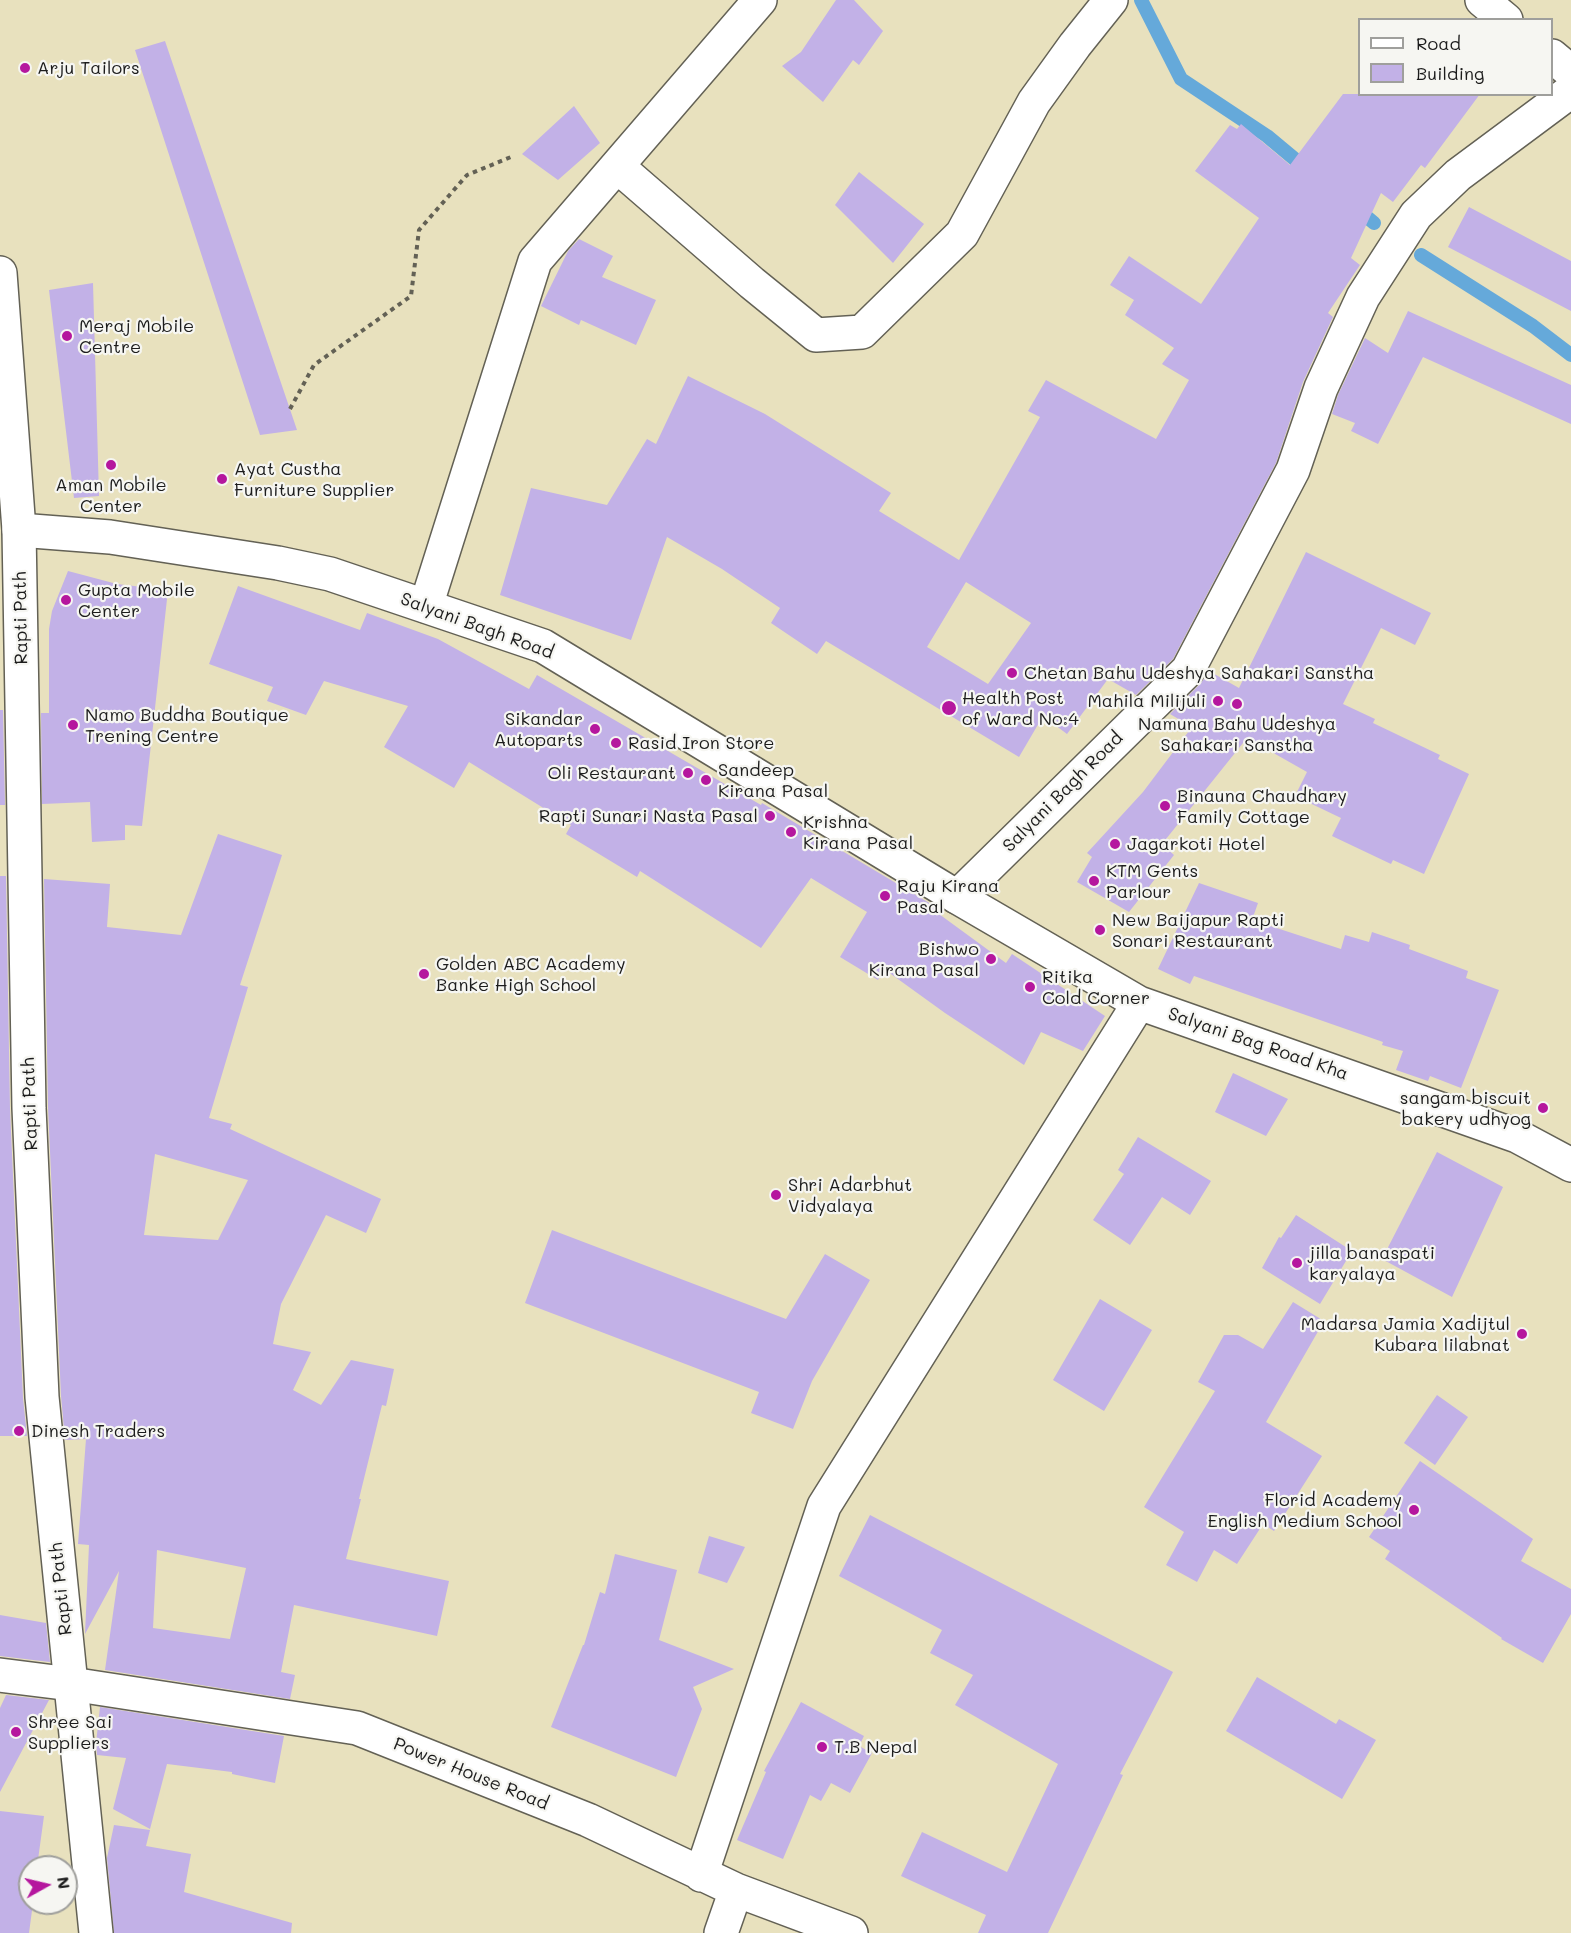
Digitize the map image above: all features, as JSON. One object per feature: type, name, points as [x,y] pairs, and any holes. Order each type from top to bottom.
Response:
[{"type":"street","points":[[426,606],[535,261],[760,0]]},
{"type":"street","points":[[617,166],[816,335],[862,332],[962,234],[1034,102],[1111,0]]},
{"type":"street","points":[[1482,0],[1504,18]]},
{"type":"street","points":[[1553,58],[1571,72]]},
{"type":"street","name":"Salyani Bagh Road","points":[[10,525],[110,537],[278,563],[330,574],[543,646],[957,897],[1188,670],[1293,470],[1321,388],[1363,297],[1416,215],[1458,175],[1571,91]]},
{"type":"street","name":"Rapti Path","points":[[0,273],[29,1108],[42,1397],[96,1933]]},
{"type":"street","name":"Salyani Bag Road Kha","points":[[957,897],[1138,1003],[1517,1136],[1571,1165]]},
{"type":"street","points":[[701,1875],[824,1506],[1138,1003]]},
{"type":"street","name":"Power House Road","points":[[0,1675],[357,1728],[588,1820],[736,1890],[851,1933]]},
{"type":"street","points":[[721,1933],[736,1890]]},
{"type":"path","points":[[290,409],[315,365],[411,296],[419,230],[467,175],[511,157]]},
{"type":"building","points":[[836,0],[854,0],[883,31],[859,65],[853,60],[823,102],[782,66],[801,52]]},
{"type":"building","points":[[165,41],[297,430],[260,435],[135,50]]},
{"type":"building","points":[[1343,94],[1479,96],[1425,168],[1421,165],[1393,202],[1381,193],[1351,258],[1360,265],[1328,313],[1333,317],[1303,382],[1276,463],[1173,659],[1136,695],[1108,679],[1067,734],[1043,716],[1019,757],[826,641],[817,654],[771,623],[780,608],[722,569],[667,537],[631,640],[500,595],[531,488],[607,505],[647,439],[656,444],[688,376],[765,414],[891,493],[879,511],[959,560],[1040,417],[1028,411],[1046,380],[1156,439],[1189,380],[1162,364],[1174,348],[1125,315],[1134,300],[1110,285],[1129,256],[1201,304],[1259,218],[1195,171],[1230,125],[1237,129],[1241,124],[1290,165]],"holes":[[[966,582],[1031,623],[988,684],[927,647]]]},
{"type":"building","points":[[574,106],[600,143],[558,180],[522,154]]},
{"type":"building","points":[[859,172],[924,224],[893,263],[835,205]]},
{"type":"building","points":[[1469,207],[1571,261],[1571,311],[1448,247]]},
{"type":"building","points":[[579,239],[613,256],[602,277],[656,300],[636,345],[581,320],[579,325],[541,306],[568,251]]},
{"type":"building","points":[[93,283],[99,496],[74,498],[49,290]]},
{"type":"building","points":[[1408,311],[1571,385],[1571,424],[1423,357],[1378,444],[1351,431],[1355,423],[1332,414],[1338,395],[1365,338],[1388,353]]},
{"type":"building","points":[[1306,552],[1431,613],[1415,645],[1381,628],[1343,704],[1375,719],[1373,723],[1440,755],[1438,759],[1469,774],[1424,874],[1393,860],[1391,864],[1332,836],[1341,818],[1295,796],[1307,772],[1247,738],[1162,844],[1174,855],[1129,912],[1077,882],[1092,857],[1087,853],[1143,792],[1192,727],[1170,714],[1201,683],[1209,671],[1239,688]]},
{"type":"building","points":[[68,571],[117,584],[168,590],[142,826],[125,825],[125,840],[92,842],[90,802],[42,804],[41,713],[49,713],[49,629],[52,611]]},
{"type":"building","points":[[238,586],[360,630],[367,613],[438,639],[529,689],[537,675],[761,805],[762,803],[941,910],[939,914],[1006,963],[1012,954],[1105,1016],[1083,1051],[1041,1032],[1024,1065],[884,969],[878,980],[840,957],[867,912],[811,878],[761,948],[640,871],[637,877],[566,834],[571,825],[469,762],[454,788],[384,747],[408,706],[324,681],[306,715],[267,701],[273,687],[209,664]]},
{"type":"building","points":[[0,710],[3,710],[5,805],[0,805]]},
{"type":"building","points":[[218,834],[282,855],[240,985],[248,987],[209,1118],[232,1124],[230,1129],[381,1199],[366,1233],[326,1215],[281,1304],[273,1344],[311,1352],[293,1390],[321,1405],[351,1360],[394,1369],[386,1406],[382,1405],[346,1559],[449,1581],[437,1636],[294,1605],[281,1672],[295,1675],[290,1699],[105,1670],[119,1571],[85,1634],[89,1545],[78,1544],[86,1439],[65,1440],[61,1396],[48,1107],[44,879],[110,884],[107,927],[181,935]],"holes":[[[155,1154],[248,1180],[218,1240],[144,1235]],[[157,1550],[246,1568],[230,1639],[153,1628]]]},
{"type":"building","points":[[0,876],[6,876],[10,1109],[23,1398],[27,1436],[0,1436]]},
{"type":"building","points":[[1199,883],[1258,903],[1252,920],[1341,949],[1345,935],[1369,942],[1372,932],[1410,945],[1409,949],[1468,971],[1466,978],[1499,990],[1461,1088],[1430,1076],[1428,1081],[1396,1070],[1403,1051],[1382,1045],[1383,1042],[1194,976],[1190,984],[1158,969]]},
{"type":"building","points":[[1233,1073],[1288,1099],[1266,1136],[1215,1112]]},
{"type":"building","points":[[1138,1137],[1211,1181],[1190,1215],[1162,1197],[1130,1245],[1093,1220],[1124,1174],[1118,1170]]},
{"type":"building","points":[[1437,1152],[1503,1187],[1452,1297],[1382,1259]]},
{"type":"building","points":[[1296,1215],[1352,1251],[1320,1304],[1262,1268],[1279,1237],[1281,1238]]},
{"type":"building","points":[[552,1230],[786,1319],[825,1254],[870,1280],[812,1381],[793,1429],[751,1413],[759,1392],[525,1303]]},
{"type":"building","points":[[1100,1299],[1152,1330],[1104,1411],[1053,1380]]},
{"type":"building","points":[[1293,1302],[1324,1321],[1266,1422],[1322,1456],[1274,1531],[1263,1524],[1237,1564],[1214,1550],[1197,1582],[1166,1565],[1184,1532],[1144,1507],[1215,1391],[1198,1382],[1224,1335],[1238,1335],[1263,1349]]},
{"type":"building","points":[[1437,1395],[1468,1417],[1435,1465],[1404,1443]]},
{"type":"building","points":[[1420,1461],[1533,1539],[1521,1561],[1571,1589],[1571,1614],[1543,1663],[1501,1639],[1385,1559],[1390,1551],[1369,1537]]},
{"type":"building","points":[[870,1515],[1173,1672],[1120,1774],[1123,1775],[1048,1933],[978,1933],[986,1915],[901,1876],[922,1832],[1007,1872],[1058,1764],[955,1705],[973,1675],[930,1653],[942,1630],[839,1576]]},
{"type":"building","points":[[709,1536],[745,1547],[727,1583],[698,1573]]},
{"type":"building","points":[[615,1554],[677,1570],[659,1640],[734,1669],[693,1687],[702,1709],[676,1777],[551,1727],[584,1645],[600,1592],[605,1594]]},
{"type":"building","points":[[0,1615],[46,1623],[50,1662],[0,1656]]},
{"type":"building","points":[[1257,1677],[1336,1724],[1339,1719],[1376,1740],[1342,1799],[1226,1731]]},
{"type":"building","points":[[6,1695],[49,1700],[0,1792],[0,1708]]},
{"type":"building","points":[[801,1702],[864,1736],[859,1746],[872,1753],[850,1793],[831,1783],[821,1801],[810,1795],[783,1859],[737,1840],[766,1772],[764,1771]]},
{"type":"building","points":[[100,1707],[284,1736],[275,1783],[232,1774],[232,1772],[167,1764],[150,1829],[113,1809],[126,1758],[97,1755]]},
{"type":"building","points":[[0,1811],[44,1816],[39,1855],[18,1855],[18,1915],[31,1915],[29,1933],[0,1933]]},
{"type":"building","points":[[114,1825],[150,1830],[146,1846],[191,1854],[184,1892],[292,1923],[291,1933],[114,1933],[107,1858]]},
{"type":"waterway","points":[[1141,0],[1181,79],[1267,136],[1309,171]]},
{"type":"waterway","points":[[1355,207],[1374,223]]},
{"type":"waterway","points":[[1421,255],[1533,326],[1571,355]]},
{"type":"place","name":"Arju Tailors","points":[[25,68]]},
{"type":"place","name":"Meraj Mobile Centre","points":[[67,336]]},
{"type":"place","name":"Aman Mobile Center","points":[[111,465]]},
{"type":"place","name":"Ayat Custha Furniture Supplier","points":[[222,479]]},
{"type":"place","name":"Gupta Mobile Center","points":[[66,600]]},
{"type":"place","name":"Chetan Bahu Udeshya Sahakari Sanstha","points":[[1012,673]]},
{"type":"place","name":"Mahila Milijuli","points":[[1218,701]]},
{"type":"place","name":"Namuna Bahu Udeshya Sahakari Sanstha","points":[[1237,704]]},
{"type":"place","name":"Health Post of Ward No:4","points":[[949,708]]},
{"type":"place","name":"Namo Buddha Boutique Trening Centre","points":[[73,725]]},
{"type":"place","name":"Sikandar Autoparts","points":[[595,729]]},
{"type":"place","name":"Rasid Iron Store","points":[[616,743]]},
{"type":"place","name":"Oli Restaurant","points":[[688,773]]},
{"type":"place","name":"Sandeep Kirana Pasal","points":[[706,780]]},
{"type":"place","name":"Binauna Chaudhary Family Cottage","points":[[1165,806]]},
{"type":"place","name":"Rapti Sunari Nasta Pasal","points":[[770,816]]},
{"type":"place","name":"Krishna Kirana Pasal","points":[[791,832]]},
{"type":"place","name":"Jagarkoti Hotel","points":[[1115,844]]},
{"type":"place","name":"KTM Gents Parlour","points":[[1094,881]]},
{"type":"place","name":"Raju Kirana Pasal","points":[[885,896]]},
{"type":"place","name":"New Baijapur Rapti Sonari Restaurant","points":[[1100,930]]},
{"type":"place","name":"Bishwo Kirana Pasal","points":[[991,959]]},
{"type":"place","name":"Golden ABC Academy Banke High School","points":[[424,974]]},
{"type":"place","name":"Ritika Cold Corner","points":[[1030,987]]},
{"type":"place","name":"sangam biscuit bakery udhyog","points":[[1543,1108]]},
{"type":"place","name":"Shri Adarbhut Vidyalaya","points":[[776,1195]]},
{"type":"place","name":"jilla banaspati karyalaya","points":[[1297,1263]]},
{"type":"place","name":"Madarsa Jamia Xadijtul Kubara lilabnat","points":[[1522,1334]]},
{"type":"place","name":"Dinesh Traders","points":[[19,1431]]},
{"type":"place","name":"Florid Academy English Medium School","points":[[1414,1510]]},
{"type":"place","name":"Shree Sai Suppliers","points":[[16,1732]]},
{"type":"place","name":"T.B Nepal","points":[[822,1747]]}]
